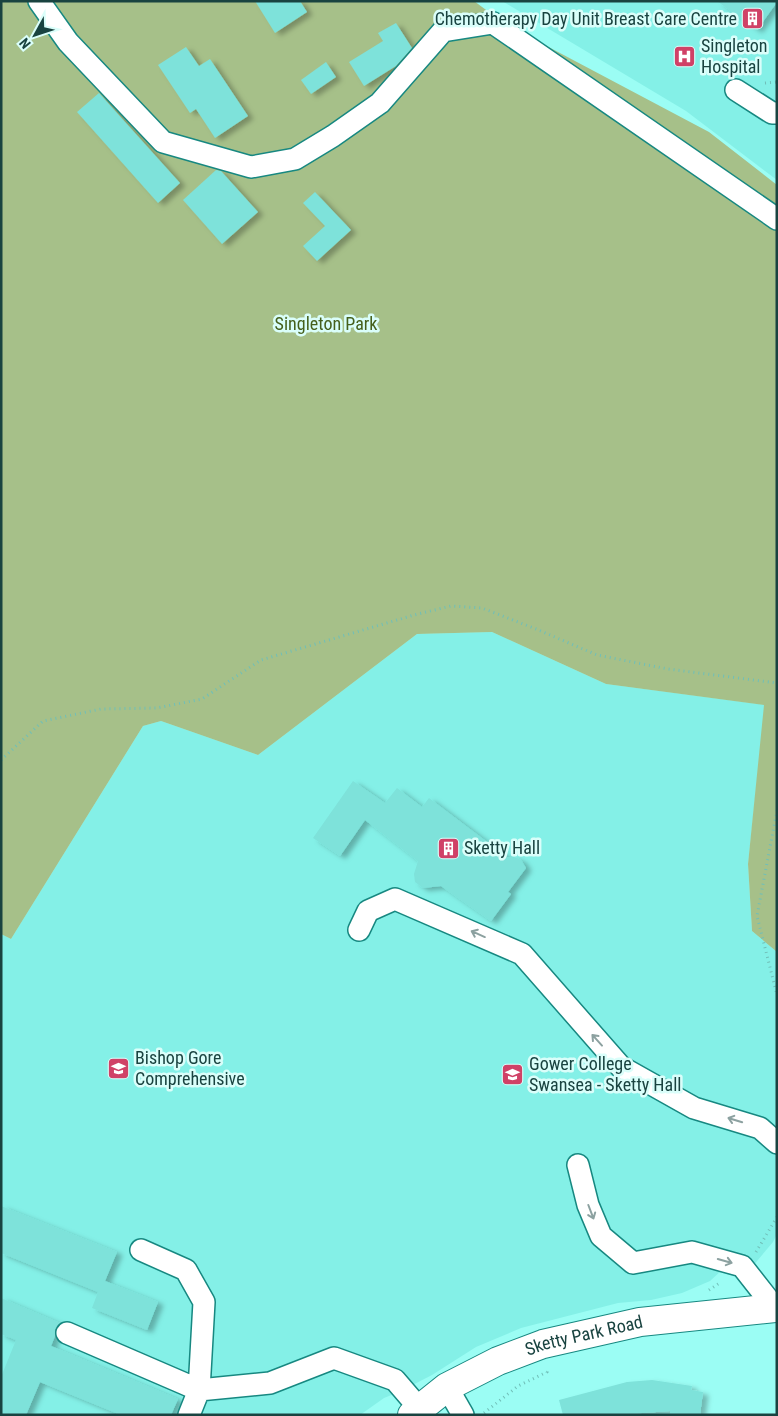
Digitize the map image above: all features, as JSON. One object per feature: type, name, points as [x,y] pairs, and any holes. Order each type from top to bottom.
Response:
[{"type":"main road","name":"Sketty Park Road","points":[[416,1411],[447,1387],[498,1361],[543,1344],[640,1322],[776,1307]]},
{"type":"street","points":[[38,1],[68,42],[163,142],[251,167],[295,159],[333,136],[380,103],[443,31],[493,23],[777,219]]},
{"type":"street","points":[[736,90],[772,113],[777,113]]},
{"type":"street","points":[[359,930],[368,910],[395,899],[522,954],[621,1067],[694,1108],[760,1128],[777,1143]]},
{"type":"street","points":[[578,1165],[588,1205],[601,1236],[633,1263],[692,1252],[742,1266],[776,1307]]},
{"type":"street","points":[[141,1250],[186,1270],[204,1302],[199,1390],[189,1415]]},
{"type":"street","points":[[67,1333],[199,1390],[270,1383],[334,1358],[395,1380],[416,1411]]},
{"type":"street","points":[[447,1387],[463,1415]]},
{"type":"path","points":[[1,760],[43,721],[101,709],[157,708],[202,698],[261,660],[451,606],[482,608],[597,655],[668,669],[777,683]]},
{"type":"path","points":[[777,810],[757,916],[777,995]]},
{"type":"shaded area","name":"Singleton Hospital","points":[[502,1],[777,1],[777,180],[686,111]]},
{"type":"shaded area","name":"Gower College Swansea - Sketty Hall","points":[[492,632],[606,684],[765,705],[748,864],[752,931],[777,952],[777,1234],[773,1242],[741,1277],[722,1270],[710,1281],[682,1293],[651,1300],[618,1303],[521,1328],[476,1347],[432,1375],[384,1398],[360,1415],[1,1415],[1,934],[11,939],[143,726],[161,721],[258,755],[417,634]]},
{"type":"green space","name":"Singleton Park","points":[[1,1],[474,1],[505,24],[709,132],[777,185],[777,952],[752,931],[748,864],[764,705],[606,684],[492,632],[417,634],[258,755],[161,721],[143,726],[11,939],[1,934]]},
{"type":"building","points":[[255,1],[300,1],[307,12],[275,33]]},
{"type":"building","name":"Chemotherapy Day Unit Breast Care Centre","points":[[717,1],[777,1],[777,2],[757,30]]},
{"type":"building","points":[[396,23],[412,48],[396,66],[364,86],[349,62],[383,41],[378,33]]},
{"type":"building","points":[[186,47],[199,66],[210,59],[248,116],[215,138],[196,109],[190,113],[158,65]]},
{"type":"building","points":[[326,62],[336,77],[311,94],[301,80]]},
{"type":"building","points":[[99,93],[180,183],[158,203],[77,112]]},
{"type":"building","points":[[216,170],[221,171],[258,212],[222,244],[183,200]]},
{"type":"building","points":[[315,192],[351,230],[317,261],[303,246],[325,226],[303,203]]},
{"type":"building","name":"Sketty Hall","points":[[353,781],[385,803],[397,788],[422,807],[429,798],[507,857],[521,860],[526,868],[508,892],[511,894],[491,921],[441,886],[423,888],[415,882],[414,874],[418,861],[365,820],[340,856],[313,838]]},
{"type":"building","points":[[1,1206],[117,1252],[105,1281],[158,1302],[147,1330],[92,1308],[98,1292],[1,1253]]},
{"type":"building","points":[[1,1298],[60,1323],[55,1329],[55,1336],[51,1346],[178,1399],[171,1415],[121,1415],[40,1382],[26,1415],[1,1415],[1,1377],[16,1340],[1,1334]]},
{"type":"building","points":[[652,1380],[692,1386],[691,1390],[703,1392],[700,1415],[670,1415],[670,1411],[613,1415],[563,1415],[559,1400],[627,1382]]},
{"type":"place","name":"Chemotherapy Day Unit Breast Care Centre","points":[[753,19]]},
{"type":"place","name":"Singleton Hospital","points":[[685,56]]},
{"type":"place","name":"Sketty Hall","points":[[448,848]]},
{"type":"place","name":"Bishop Gore Comprehensive","points":[[119,1068]]},
{"type":"place","name":"Gower College Swansea - Sketty Hall","points":[[513,1074]]}]
